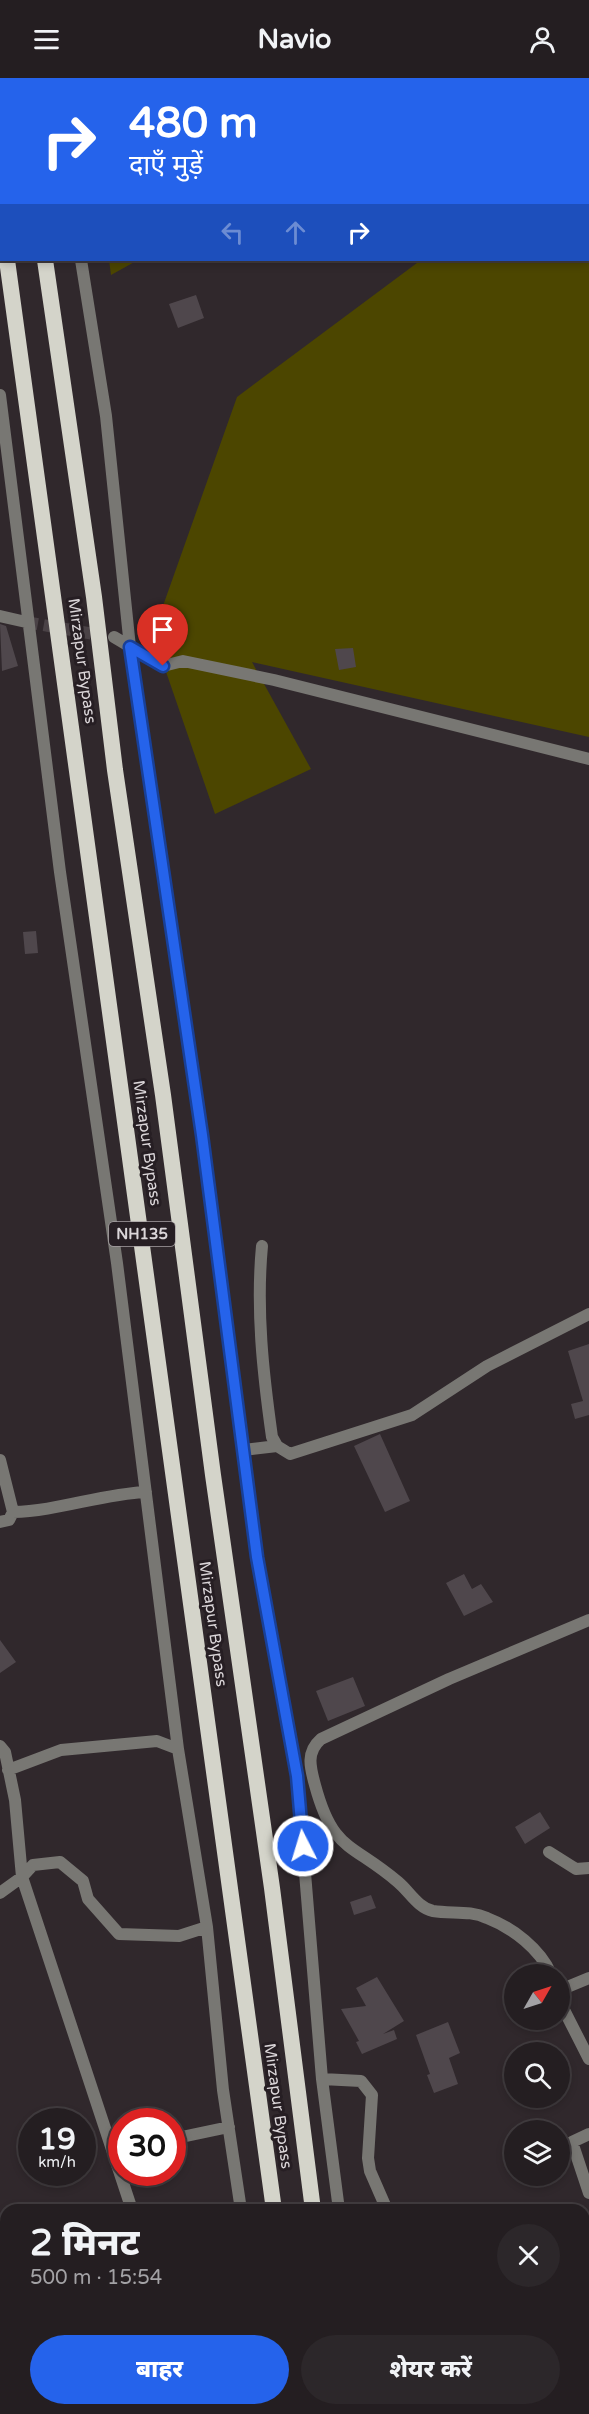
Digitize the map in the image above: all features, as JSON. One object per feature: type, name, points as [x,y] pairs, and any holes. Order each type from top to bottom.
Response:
[{"type":"highway","name":"Mirzapur Bypass","points":[[7,261],[273,2204]]},
{"type":"highway","name":"NH135","points":[[45,261],[94,597],[115,770],[163,1095],[213,1475],[272,1888],[312,2204]]},
{"type":"street","points":[[81,261],[106,416],[130,647],[202,1135],[257,1557],[297,1776],[322,2079],[338,2204]]},
{"type":"street","points":[[0,395],[62,883],[117,1263],[178,1749],[207,1927],[229,2127],[240,2204]]},
{"type":"street","points":[[0,616],[26,622]]},
{"type":"street","points":[[114,637],[163,666],[183,661],[274,680],[589,759]]},
{"type":"street","points":[[262,1245],[258,1300],[263,1375],[272,1437],[277,1446],[290,1454],[412,1415],[487,1366],[589,1314]]},
{"type":"street","points":[[243,1450],[277,1446]]},
{"type":"street","points":[[0,1460],[13,1512],[9,1520],[0,1522]]},
{"type":"street","points":[[13,1512],[30,1512],[128,1493],[146,1492]]},
{"type":"street","points":[[546,1964],[532,1946],[487,1917],[453,1911],[431,1911],[414,1899],[398,1882],[345,1846],[323,1814],[310,1764],[310,1755],[312,1748],[321,1739],[449,1678],[589,1620]]},
{"type":"street","points":[[8,1770],[61,1750],[157,1741],[178,1749]]},
{"type":"street","points":[[0,1746],[5,1752],[15,1800],[22,1877],[108,2128]]},
{"type":"street","points":[[549,1852],[576,1869],[589,1868]]},
{"type":"street","points":[[0,1893],[22,1877],[33,1865],[60,1862],[83,1881],[88,1899],[118,1935],[179,1936],[207,1927]]},
{"type":"street","points":[[570,1986],[589,1978]]},
{"type":"street","points":[[570,2022],[589,2060]]},
{"type":"street","points":[[322,2079],[361,2081],[372,2095],[368,2158],[370,2171],[384,2204]]},
{"type":"street","points":[[186,2136],[229,2127]]},
{"type":"street","points":[[589,2134],[572,2142],[589,2193]]},
{"type":"street","points":[[126,2186],[130,2204]]},
{"type":"shaded area","points":[[109,261],[136,261],[111,275]]},
{"type":"shaded area","points":[[420,261],[589,261],[589,737],[252,662],[311,769],[215,814],[153,634],[237,397]]},
{"type":"building","points":[[196,295],[204,318],[178,328],[169,304]]},
{"type":"building","points":[[0,624],[6,626],[18,666],[2,671]]},
{"type":"building","points":[[353,648],[356,667],[339,670],[335,649]]},
{"type":"building","points":[[36,931],[38,953],[25,954],[23,932]]},
{"type":"building","points":[[589,1344],[589,1415],[575,1419],[571,1404],[583,1401],[568,1351]]},
{"type":"building","points":[[380,1434],[410,1501],[385,1512],[354,1446]]},
{"type":"building","points":[[464,1574],[472,1589],[481,1584],[493,1602],[464,1616],[446,1583]]},
{"type":"building","points":[[0,1640],[16,1662],[0,1673]]},
{"type":"building","points":[[353,1677],[365,1706],[328,1721],[316,1691]]},
{"type":"building","points":[[540,1812],[550,1828],[525,1844],[515,1827]]},
{"type":"building","points":[[371,1895],[376,1908],[354,1915],[350,1902]]},
{"type":"building","points":[[377,1977],[404,2021],[383,2034],[394,2030],[397,2039],[362,2054],[356,2042],[359,2041],[341,2009],[366,2006],[356,1988]]},
{"type":"building","points":[[448,2022],[460,2053],[449,2058],[458,2084],[434,2093],[427,2075],[430,2074],[416,2035]]},
{"type":"tunnel","points":[[26,622],[105,636]]},
{"type":"route","points":[[163,666],[130,647],[202,1135],[257,1557],[297,1776],[303,1846]]}]
